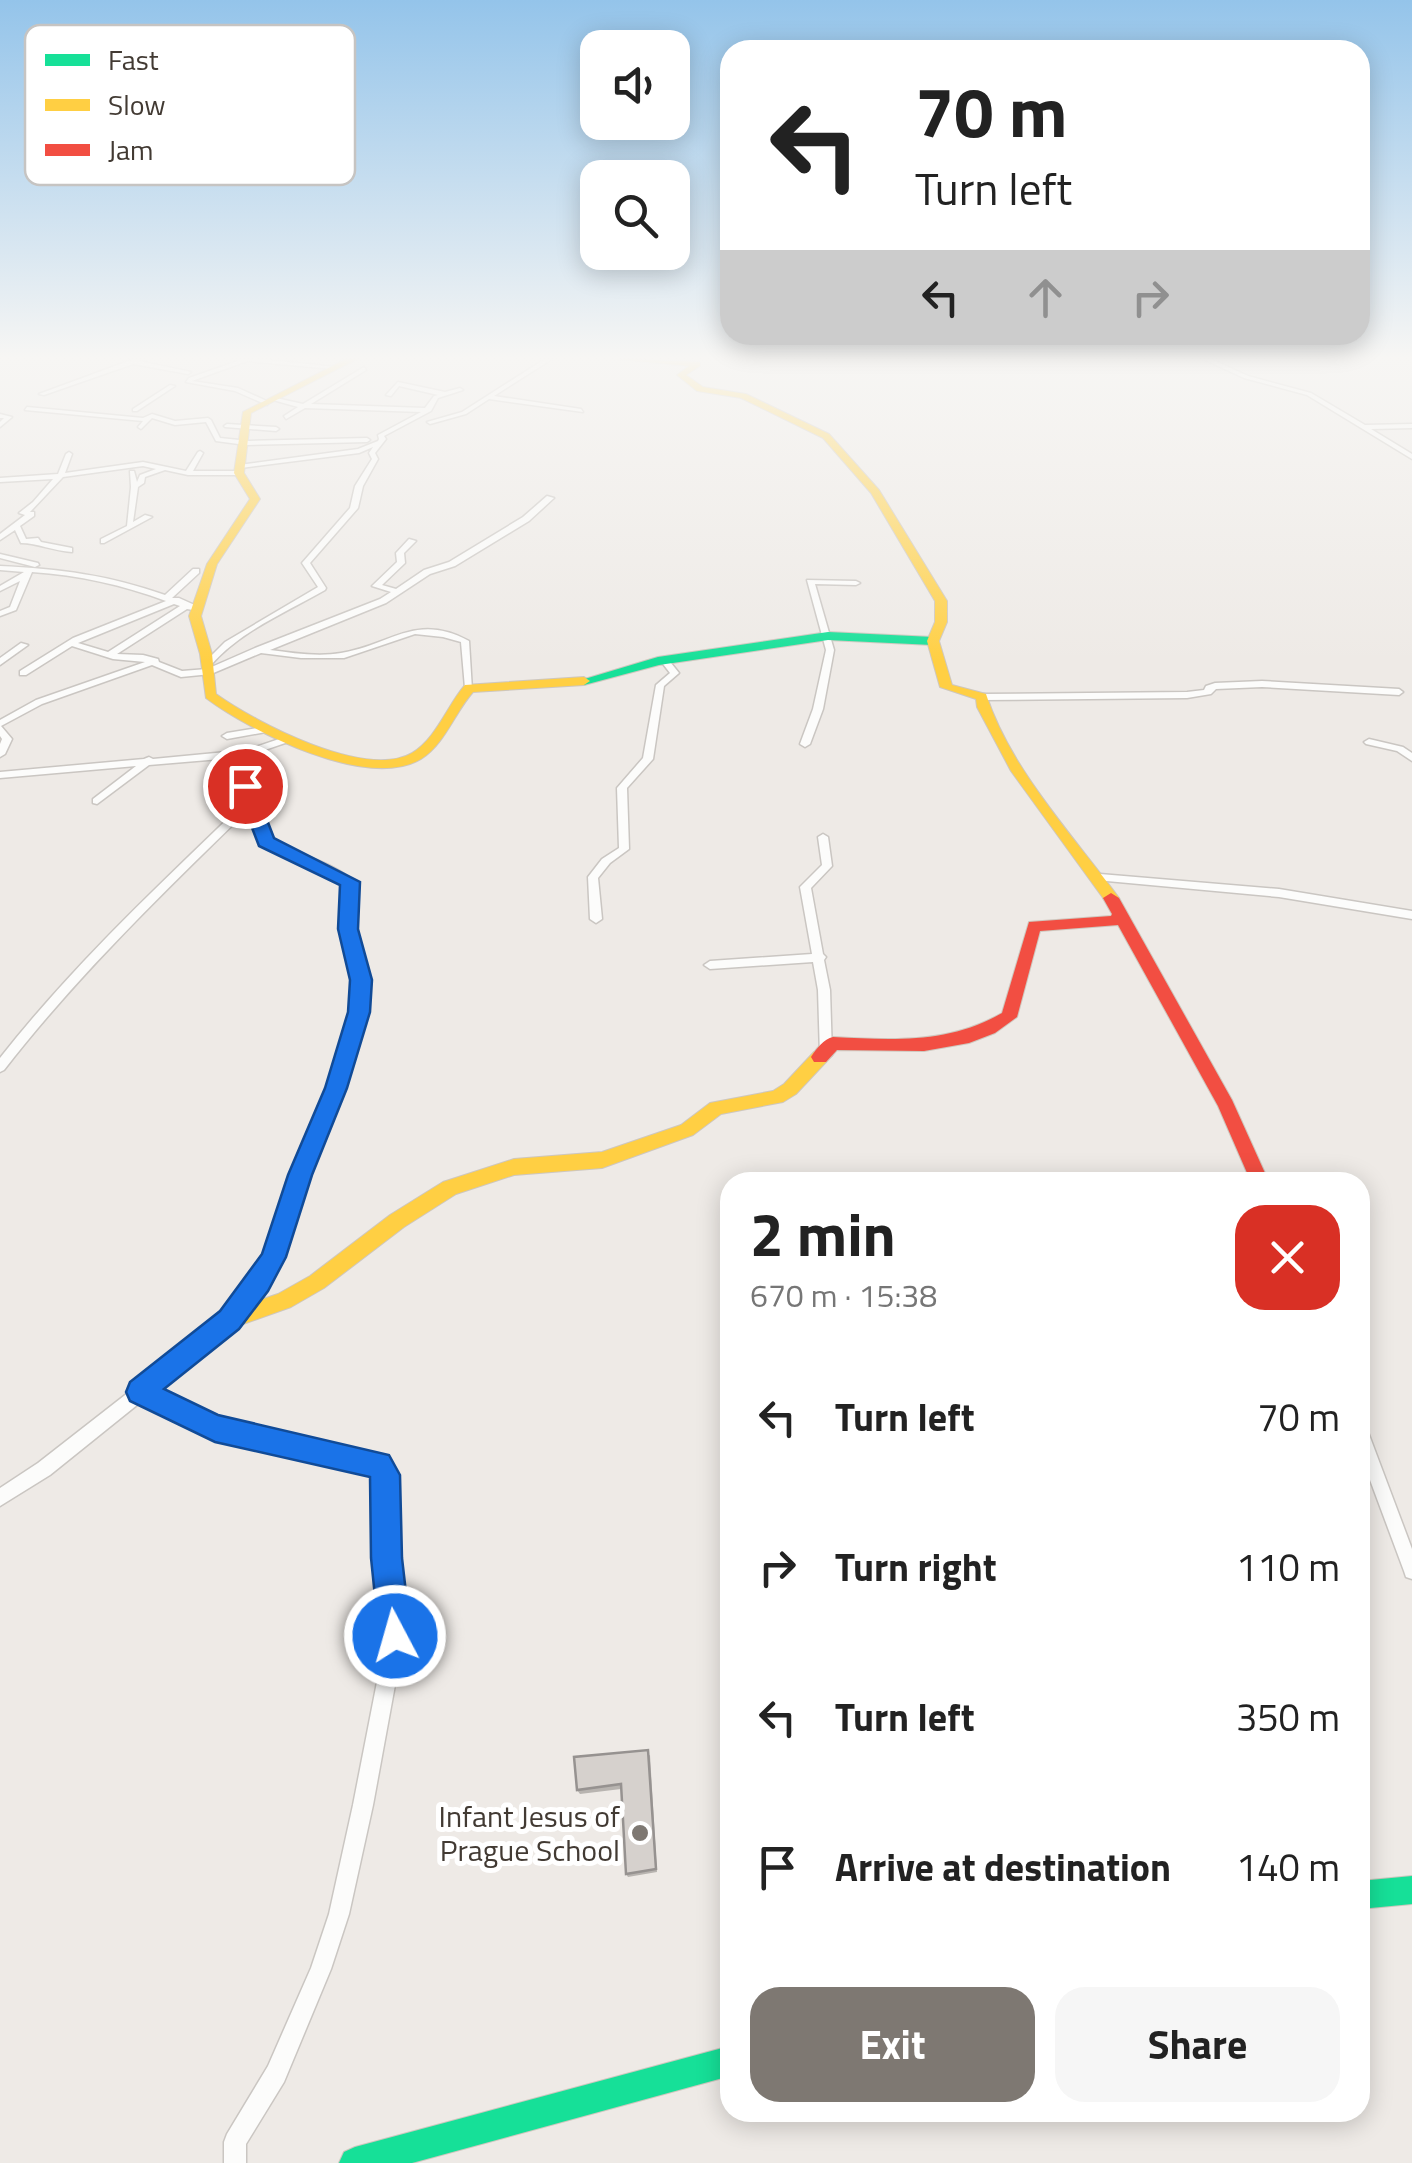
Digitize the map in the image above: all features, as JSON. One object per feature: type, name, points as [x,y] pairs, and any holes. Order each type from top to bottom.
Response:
[{"type":"street","points":[[0,538],[30,516],[23,513],[38,505],[53,480],[60,476],[66,460]]},
{"type":"street","points":[[188,473],[196,460]]},
{"type":"street","points":[[240,460],[240,469],[255,499],[212,564],[192,607],[208,668],[207,689],[214,700],[262,730],[354,757],[407,760],[422,748],[446,720],[458,696],[469,688],[571,684],[664,660],[828,636],[933,640]]},
{"type":"street","points":[[0,480],[143,464],[188,473],[303,460]]},
{"type":"street","points":[[208,668],[214,654],[230,642],[322,588],[306,562],[354,508],[358,486],[375,460]]},
{"type":"street","points":[[847,460],[875,492],[942,601],[941,622],[933,640],[946,687],[982,697],[1196,694],[1216,686],[1262,684],[1399,692]]},
{"type":"street","points":[[134,486],[142,482],[142,476],[165,468]]},
{"type":"street","points":[[129,524],[132,472]]},
{"type":"street","points":[[70,643],[111,656],[132,655],[181,674],[208,668],[362,611],[526,519],[550,498]]},
{"type":"street","points":[[104,541],[148,517]]},
{"type":"street","points":[[2,520],[16,525],[24,541],[35,540],[69,550]]},
{"type":"street","points":[[398,592],[376,586],[401,563],[400,553],[412,541]]},
{"type":"street","points":[[0,556],[53,564]]},
{"type":"street","points":[[0,567],[15,560]]},
{"type":"street","points":[[0,567],[55,571],[127,584],[192,607]]},
{"type":"street","points":[[164,618],[172,599],[196,571]]},
{"type":"street","points":[[0,589],[28,572]]},
{"type":"street","points":[[0,614],[13,608],[28,572]]},
{"type":"street","points":[[805,744],[828,663],[828,636],[810,582],[856,582]]},
{"type":"street","points":[[23,673],[70,643],[172,599]]},
{"type":"street","points":[[111,656],[164,618],[192,607]]},
{"type":"street","points":[[258,650],[270,655],[341,656],[379,640],[427,629],[465,642],[469,688]]},
{"type":"street","points":[[0,662],[24,645]]},
{"type":"street","points":[[108,670],[116,660],[111,656]]},
{"type":"street","points":[[596,919],[593,877],[606,861],[624,849],[622,788],[648,759],[660,686],[675,673],[664,660]]},
{"type":"street","points":[[0,754],[7,739],[0,726],[39,702],[155,662]]},
{"type":"street","points":[[982,697],[1018,771],[1100,878],[1226,1105],[1256,1172]]},
{"type":"street","points":[[227,736],[262,730]]},
{"type":"street","points":[[0,774],[248,753],[288,739]]},
{"type":"street","points":[[1370,742],[1400,749],[1412,758]]},
{"type":"street","points":[[0,1498],[44,1469],[243,1306],[274,1257],[348,1052],[361,994],[348,929],[350,882],[266,842],[249,802],[244,778],[248,753]]},
{"type":"street","points":[[97,801],[149,760]]},
{"type":"street","points":[[0,1067],[44,1010],[125,923],[249,802]]},
{"type":"street","points":[[822,837],[827,866],[805,887],[820,957],[826,1055]]},
{"type":"street","points":[[1100,878],[1263,891],[1412,915]]},
{"type":"street","points":[[230,1320],[301,1291],[397,1220],[463,1182],[514,1167],[582,1163],[622,1154],[686,1130],[716,1108],[784,1095],[840,1041],[924,1047],[998,1025],[1009,1017],[1034,926],[1115,921],[1120,915]]},
{"type":"street","points":[[710,965],[820,957]]},
{"type":"street","points":[[140,1392],[215,1428],[368,1460],[385,1475],[386,1558],[395,1636],[363,1805],[339,1914],[321,1970],[276,2074],[235,2142],[235,2163]]},
{"type":"street","points":[[1370,1459],[1412,1571]]},
{"type":"street","points":[[1370,1895],[1412,1890]]},
{"type":"street","points":[[356,2163],[720,2064]]},
{"type":"building","name":"Infant Jesus of Prague School","points":[[648,1750],[656,1869],[626,1874],[621,1784],[577,1790],[574,1757]]},
{"type":"traffic: fast","points":[[584,681],[658,661],[828,636],[933,641]]},
{"type":"traffic: fast","points":[[1370,1894],[1412,1890]]},
{"type":"traffic: fast","points":[[355,2163],[720,2064]]},
{"type":"traffic: slow","points":[[241,460],[239,473],[255,499],[212,564],[195,616],[206,654],[210,695],[227,708],[306,747],[364,762],[390,764],[411,759],[429,746],[469,688],[584,681]]},
{"type":"traffic: slow","points":[[847,460],[875,492],[941,601],[941,622],[933,641],[946,687],[982,697],[983,707],[1018,771],[1111,898]]},
{"type":"traffic: slow","points":[[229,1320],[284,1301],[317,1282],[397,1221],[450,1188],[514,1167],[602,1160],[687,1130],[716,1108],[777,1097],[820,1057]]},
{"type":"traffic: jam","points":[[1111,898],[1226,1105],[1256,1172]]},
{"type":"traffic: jam","points":[[820,1057],[833,1043],[924,1045],[989,1029],[1009,1017],[1034,926],[1115,921],[1120,915]]},
{"type":"place","name":"Infant Jesus of Prague School","points":[[640,1833]]},
{"type":"route","points":[[245,786],[266,842],[286,855],[335,872],[350,882],[352,894],[347,917],[351,951],[361,980],[359,1012],[336,1088],[300,1175],[274,1257],[230,1320],[140,1392],[215,1428],[378,1465],[385,1475],[386,1558],[395,1636]]}]
